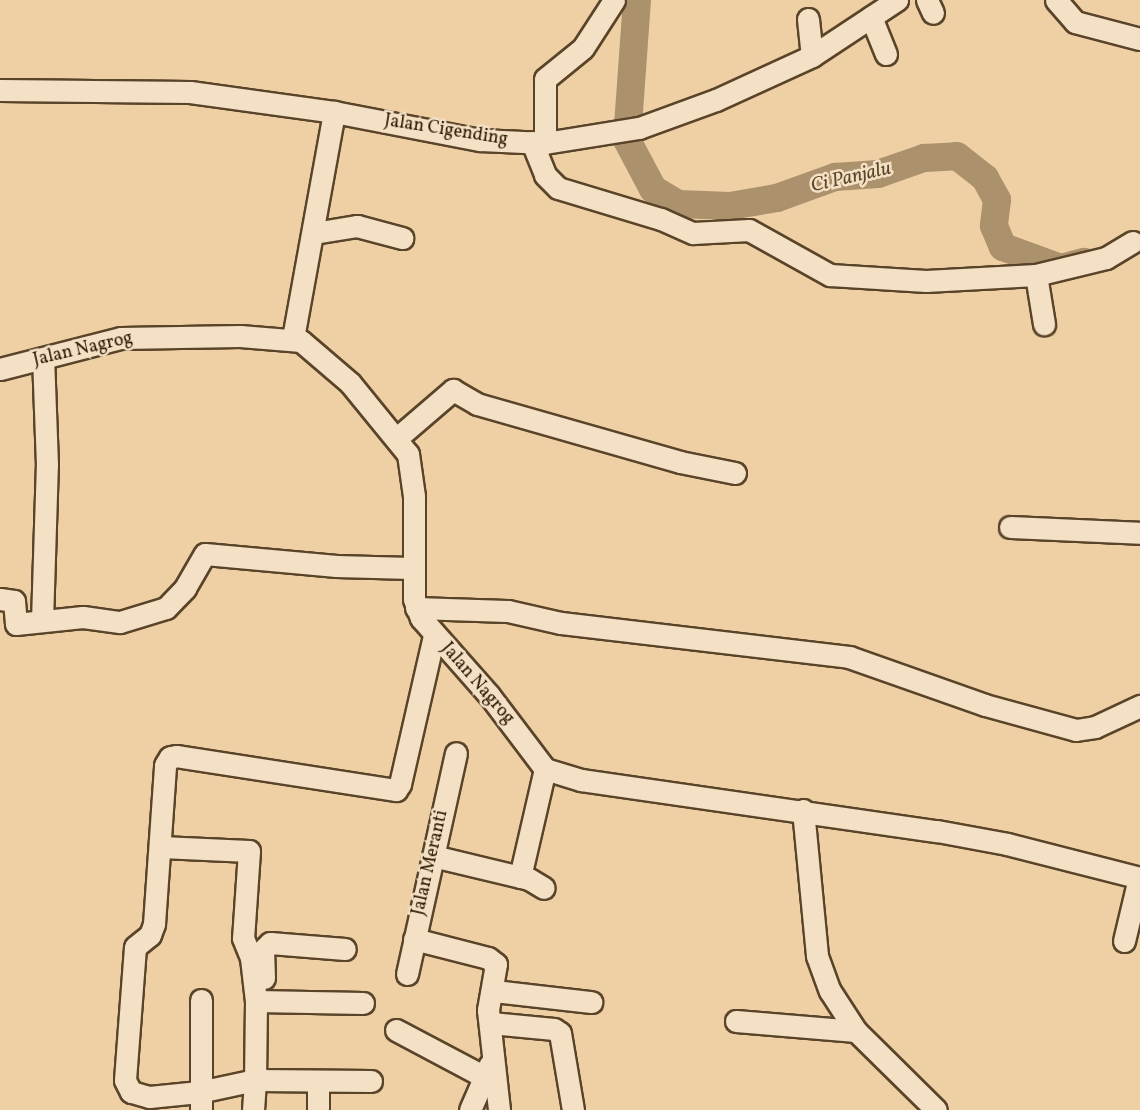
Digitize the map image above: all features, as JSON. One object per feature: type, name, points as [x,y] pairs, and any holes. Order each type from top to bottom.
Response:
[{"type":"street","points":[[614,0],[583,48],[543,83],[538,143],[545,175],[558,188],[661,219],[693,234],[749,230],[830,275],[926,281],[1036,275],[1106,258],[1133,242]]},
{"type":"street","name":"Jalan Cigending","points":[[0,90],[190,92],[334,112],[480,140],[538,143],[631,129],[716,100],[812,56],[897,0]]},
{"type":"street","points":[[1056,0],[1075,22],[1140,39]]},
{"type":"street","points":[[871,17],[886,54]]},
{"type":"street","points":[[808,19],[812,56]]},
{"type":"street","points":[[293,338],[314,233],[334,112]]},
{"type":"street","points":[[314,233],[357,226],[402,238]]},
{"type":"street","points":[[1036,275],[1044,324]]},
{"type":"street","name":"Jalan Nagrog","points":[[0,369],[121,338],[293,338],[331,363],[397,438],[411,460],[411,568],[416,608],[434,636],[460,660],[545,769]]},
{"type":"street","points":[[42,621],[47,465],[43,358]]},
{"type":"street","points":[[397,438],[453,390],[477,404],[680,462],[735,473]]},
{"type":"street","points":[[1010,527],[1140,533]]},
{"type":"street","points":[[0,599],[14,601],[16,624],[83,617],[120,622],[153,614],[177,599],[205,554],[336,566],[411,568]]},
{"type":"street","points":[[416,608],[508,611],[561,623],[849,657],[995,708],[1076,730],[1095,727],[1140,706]]},
{"type":"street","points":[[371,1081],[255,1080],[200,1101],[160,1103],[130,1092],[125,1077],[135,947],[153,931],[165,765],[170,757],[398,788],[434,636]]},
{"type":"street","name":"Jalan Meranti","points":[[407,974],[456,753]]},
{"type":"street","points":[[520,877],[545,769],[580,780],[803,810],[1007,844],[1140,878],[1124,941]]},
{"type":"street","points":[[803,810],[817,956],[830,991],[856,1031],[936,1110]]},
{"type":"street","points":[[160,847],[249,851],[243,938],[251,958],[261,1001]]},
{"type":"street","points":[[433,856],[520,877],[544,888]]},
{"type":"street","points":[[414,939],[494,961],[497,966],[494,991],[488,1010],[491,1023],[488,1067],[499,1110]]},
{"type":"street","points":[[254,1110],[263,950],[266,945],[275,942],[345,949]]},
{"type":"street","points":[[494,991],[591,1002]]},
{"type":"street","points":[[200,1101],[201,1000]]},
{"type":"street","points":[[261,1001],[363,1003]]},
{"type":"street","points":[[736,1021],[856,1031]]},
{"type":"street","points":[[491,1023],[545,1027],[560,1033],[573,1110]]},
{"type":"street","points":[[396,1030],[488,1067]]},
{"type":"street","points":[[470,1110],[488,1067]]},
{"type":"street","points":[[318,1081],[318,1110]]},
{"type":"waterway","name":"Ci Panjalu","points":[[637,0],[627,140],[653,189],[678,204],[730,206],[777,198],[835,177],[878,174],[924,158],[957,156],[985,178],[997,200],[994,226],[1003,247],[1061,268],[1084,262]]}]
